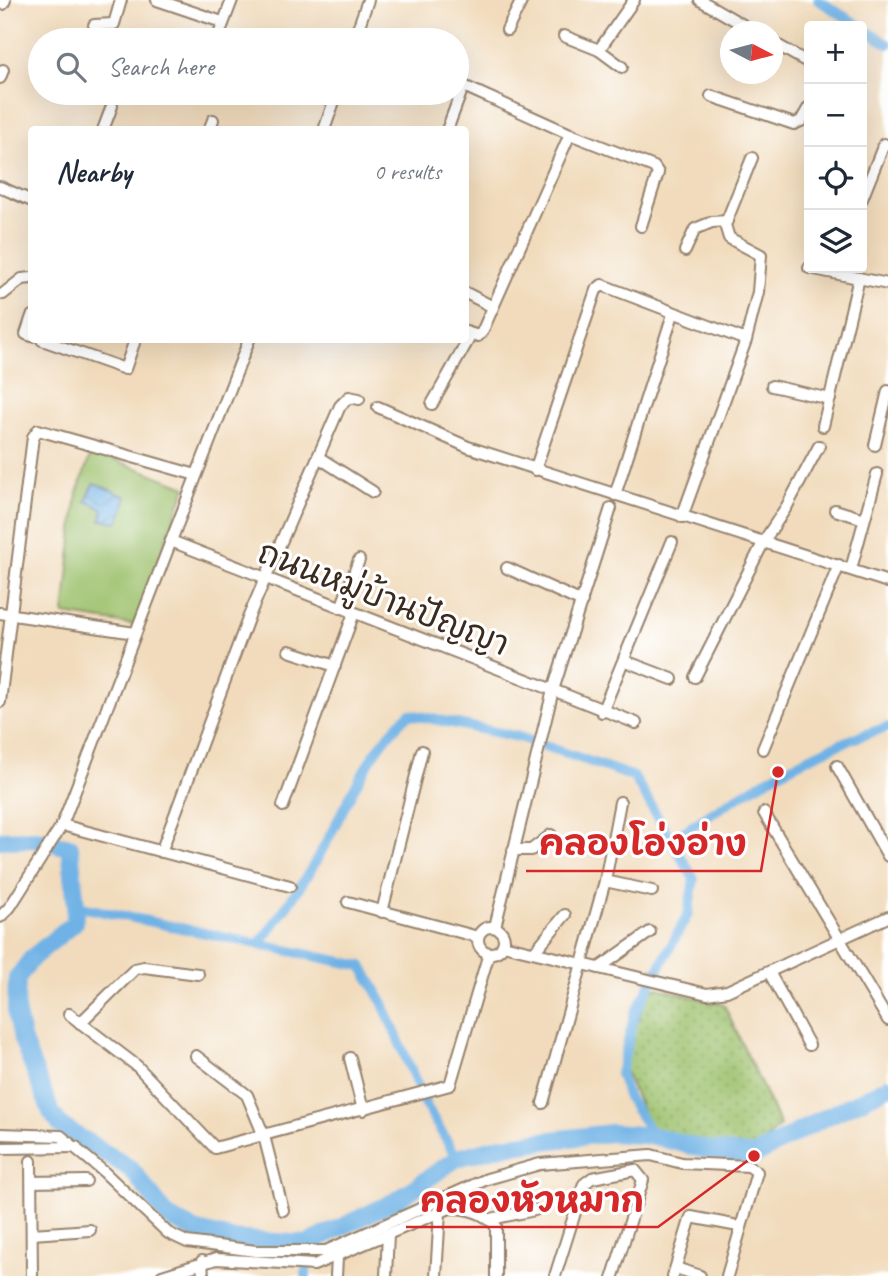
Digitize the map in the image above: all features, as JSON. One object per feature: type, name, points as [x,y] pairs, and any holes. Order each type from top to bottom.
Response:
[{"type":"street","points":[[94,25],[114,24],[121,0]]},
{"type":"street","points":[[157,0],[222,22]]},
{"type":"street","points":[[220,28],[232,0]]},
{"type":"street","points":[[360,28],[368,0]]},
{"type":"street","points":[[507,30],[522,0]]},
{"type":"street","points":[[599,50],[634,0]]},
{"type":"street","points":[[700,0],[736,21]]},
{"type":"street","points":[[564,36],[599,50],[622,67]]},
{"type":"street","points":[[783,48],[804,60]]},
{"type":"street","points":[[469,89],[657,170],[641,226]]},
{"type":"street","points":[[710,96],[794,124],[799,124],[804,116]]},
{"type":"street","points":[[325,126],[333,105]]},
{"type":"street","points":[[448,126],[454,105]]},
{"type":"street","points":[[104,126],[112,106]]},
{"type":"street","points":[[469,333],[478,336],[482,332],[570,134]]},
{"type":"street","points":[[867,187],[884,144]]},
{"type":"street","points":[[682,517],[746,340],[761,273],[761,255],[726,234],[727,221],[752,158]]},
{"type":"street","points":[[0,187],[28,199]]},
{"type":"street","points":[[685,251],[695,229],[712,222],[727,221]]},
{"type":"street","points":[[845,273],[888,284]]},
{"type":"street","points":[[3,293],[28,278]]},
{"type":"street","points":[[823,426],[859,278]]},
{"type":"street","points":[[535,470],[596,290],[602,285],[746,340]]},
{"type":"street","points":[[469,295],[493,307]]},
{"type":"street","points":[[615,495],[673,314]]},
{"type":"street","points":[[51,343],[125,369],[134,343]]},
{"type":"street","points":[[0,917],[10,908],[62,825],[247,343]]},
{"type":"street","points":[[432,404],[463,343]]},
{"type":"street","points":[[772,386],[830,399]]},
{"type":"street","points":[[875,445],[888,391]]},
{"type":"street","points":[[162,852],[249,615],[340,406],[349,397],[359,399]]},
{"type":"street","points":[[378,407],[468,447],[535,470],[888,582]]},
{"type":"street","points":[[0,702],[5,614],[33,437],[38,430],[196,475]]},
{"type":"street","points":[[695,677],[764,541],[787,506],[818,446]]},
{"type":"street","points":[[318,457],[373,492]]},
{"type":"street","points":[[851,569],[877,474]]},
{"type":"street","points":[[495,927],[553,690],[611,508]]},
{"type":"street","points":[[835,510],[864,519]]},
{"type":"street","name":"ถนนหมู่บ้านปัญญา","points":[[171,541],[265,580],[553,690],[602,712],[636,723]]},
{"type":"street","points":[[602,712],[672,542]]},
{"type":"street","points":[[341,608],[359,560]]},
{"type":"street","points":[[763,749],[839,565]]},
{"type":"street","points":[[507,568],[582,601]]},
{"type":"street","points":[[283,806],[354,613]]},
{"type":"street","points":[[5,614],[135,633]]},
{"type":"street","points":[[289,651],[335,666]]},
{"type":"street","points":[[625,661],[672,679]]},
{"type":"street","points":[[382,912],[422,751]]},
{"type":"street","points":[[837,766],[888,856]]},
{"type":"street","points":[[543,1103],[605,881],[620,802]]},
{"type":"street","points":[[764,813],[888,1020]]},
{"type":"street","points":[[62,825],[290,886]]},
{"type":"street","points":[[513,850],[531,850],[551,835]]},
{"type":"street","points":[[605,881],[652,891]]},
{"type":"street","points":[[348,902],[478,937]]},
{"type":"street","points":[[534,952],[565,915]]},
{"type":"street","points":[[503,945],[667,987],[707,994],[727,991],[888,917]]},
{"type":"street","points":[[486,927],[495,927],[502,932],[503,945],[497,951],[489,953],[479,946],[478,937],[486,927]]},
{"type":"street","points":[[599,968],[650,932]]},
{"type":"street","points":[[69,1014],[137,1066],[215,1149],[445,1088],[453,1079],[489,953]]},
{"type":"street","points":[[80,1023],[135,969],[144,967],[198,974]]},
{"type":"street","points":[[769,972],[809,1045]]},
{"type":"street","points":[[196,1056],[242,1088],[264,1136],[283,1210]]},
{"type":"street","points":[[350,1058],[363,1110]]},
{"type":"street","points":[[0,1134],[53,1134],[76,1147],[177,1238],[212,1246],[311,1253],[326,1251],[487,1179],[540,1164],[650,1154],[682,1163],[749,1166],[757,1172],[727,1276]]},
{"type":"street","points":[[0,1148],[76,1147]]},
{"type":"street","points":[[32,1161],[32,1276]]},
{"type":"street","points":[[555,1276],[584,1184],[592,1178],[635,1170],[643,1180],[612,1276]]},
{"type":"street","points":[[32,1182],[86,1181]]},
{"type":"street","points":[[162,1276],[177,1274],[202,1261],[216,1259],[314,1265],[337,1258],[440,1212],[462,1208],[491,1219],[535,1210]]},
{"type":"street","points":[[436,1276],[440,1212]]},
{"type":"street","points":[[700,1276],[675,1272],[691,1217],[733,1225]]},
{"type":"street","points":[[491,1219],[496,1226],[495,1276]]},
{"type":"street","points":[[32,1234],[90,1230]]},
{"type":"street","points":[[386,1276],[388,1234]]},
{"type":"street","points":[[336,1276],[337,1258]]},
{"type":"street","points":[[202,1261],[203,1276]]},
{"type":"street","points":[[266,1263],[267,1276]]},
{"type":"green space","points":[[92,451],[186,487],[134,625],[64,614],[77,493]]},
{"type":"green space","points":[[650,986],[724,1005],[780,1125],[756,1150],[703,1149],[651,1132],[622,1064]]},
{"type":"water","points":[[94,483],[127,497],[119,522],[101,520],[103,509],[86,501]]},
{"type":"waterway","points":[[818,0],[852,21]]},
{"type":"waterway","points":[[867,31],[888,44]]},
{"type":"waterway","points":[[260,944],[311,870],[368,764],[380,746],[409,714],[519,737],[634,777],[694,879],[688,914],[635,1013],[620,1074],[628,1098],[654,1136]]},
{"type":"waterway","points":[[670,841],[775,775],[829,748],[888,727]]},
{"type":"waterway","points":[[0,840],[34,839],[70,847],[76,906],[74,923],[33,957],[17,978],[16,1010],[23,1042],[51,1112],[61,1126],[131,1169],[168,1217],[194,1230],[230,1239],[307,1244],[399,1199],[457,1158],[502,1146],[611,1133],[654,1136],[703,1149],[754,1156],[888,1087]]},
{"type":"waterway","points":[[76,906],[362,966],[381,999],[427,1108],[457,1158]]},
{"type":"waterway","points":[[306,1276],[307,1244]]},
{"type":"place","name":"คลองโอ่งอ่าง","points":[[778,772]]},
{"type":"place","name":"คลองหัวหมาก","points":[[754,1156]]}]
